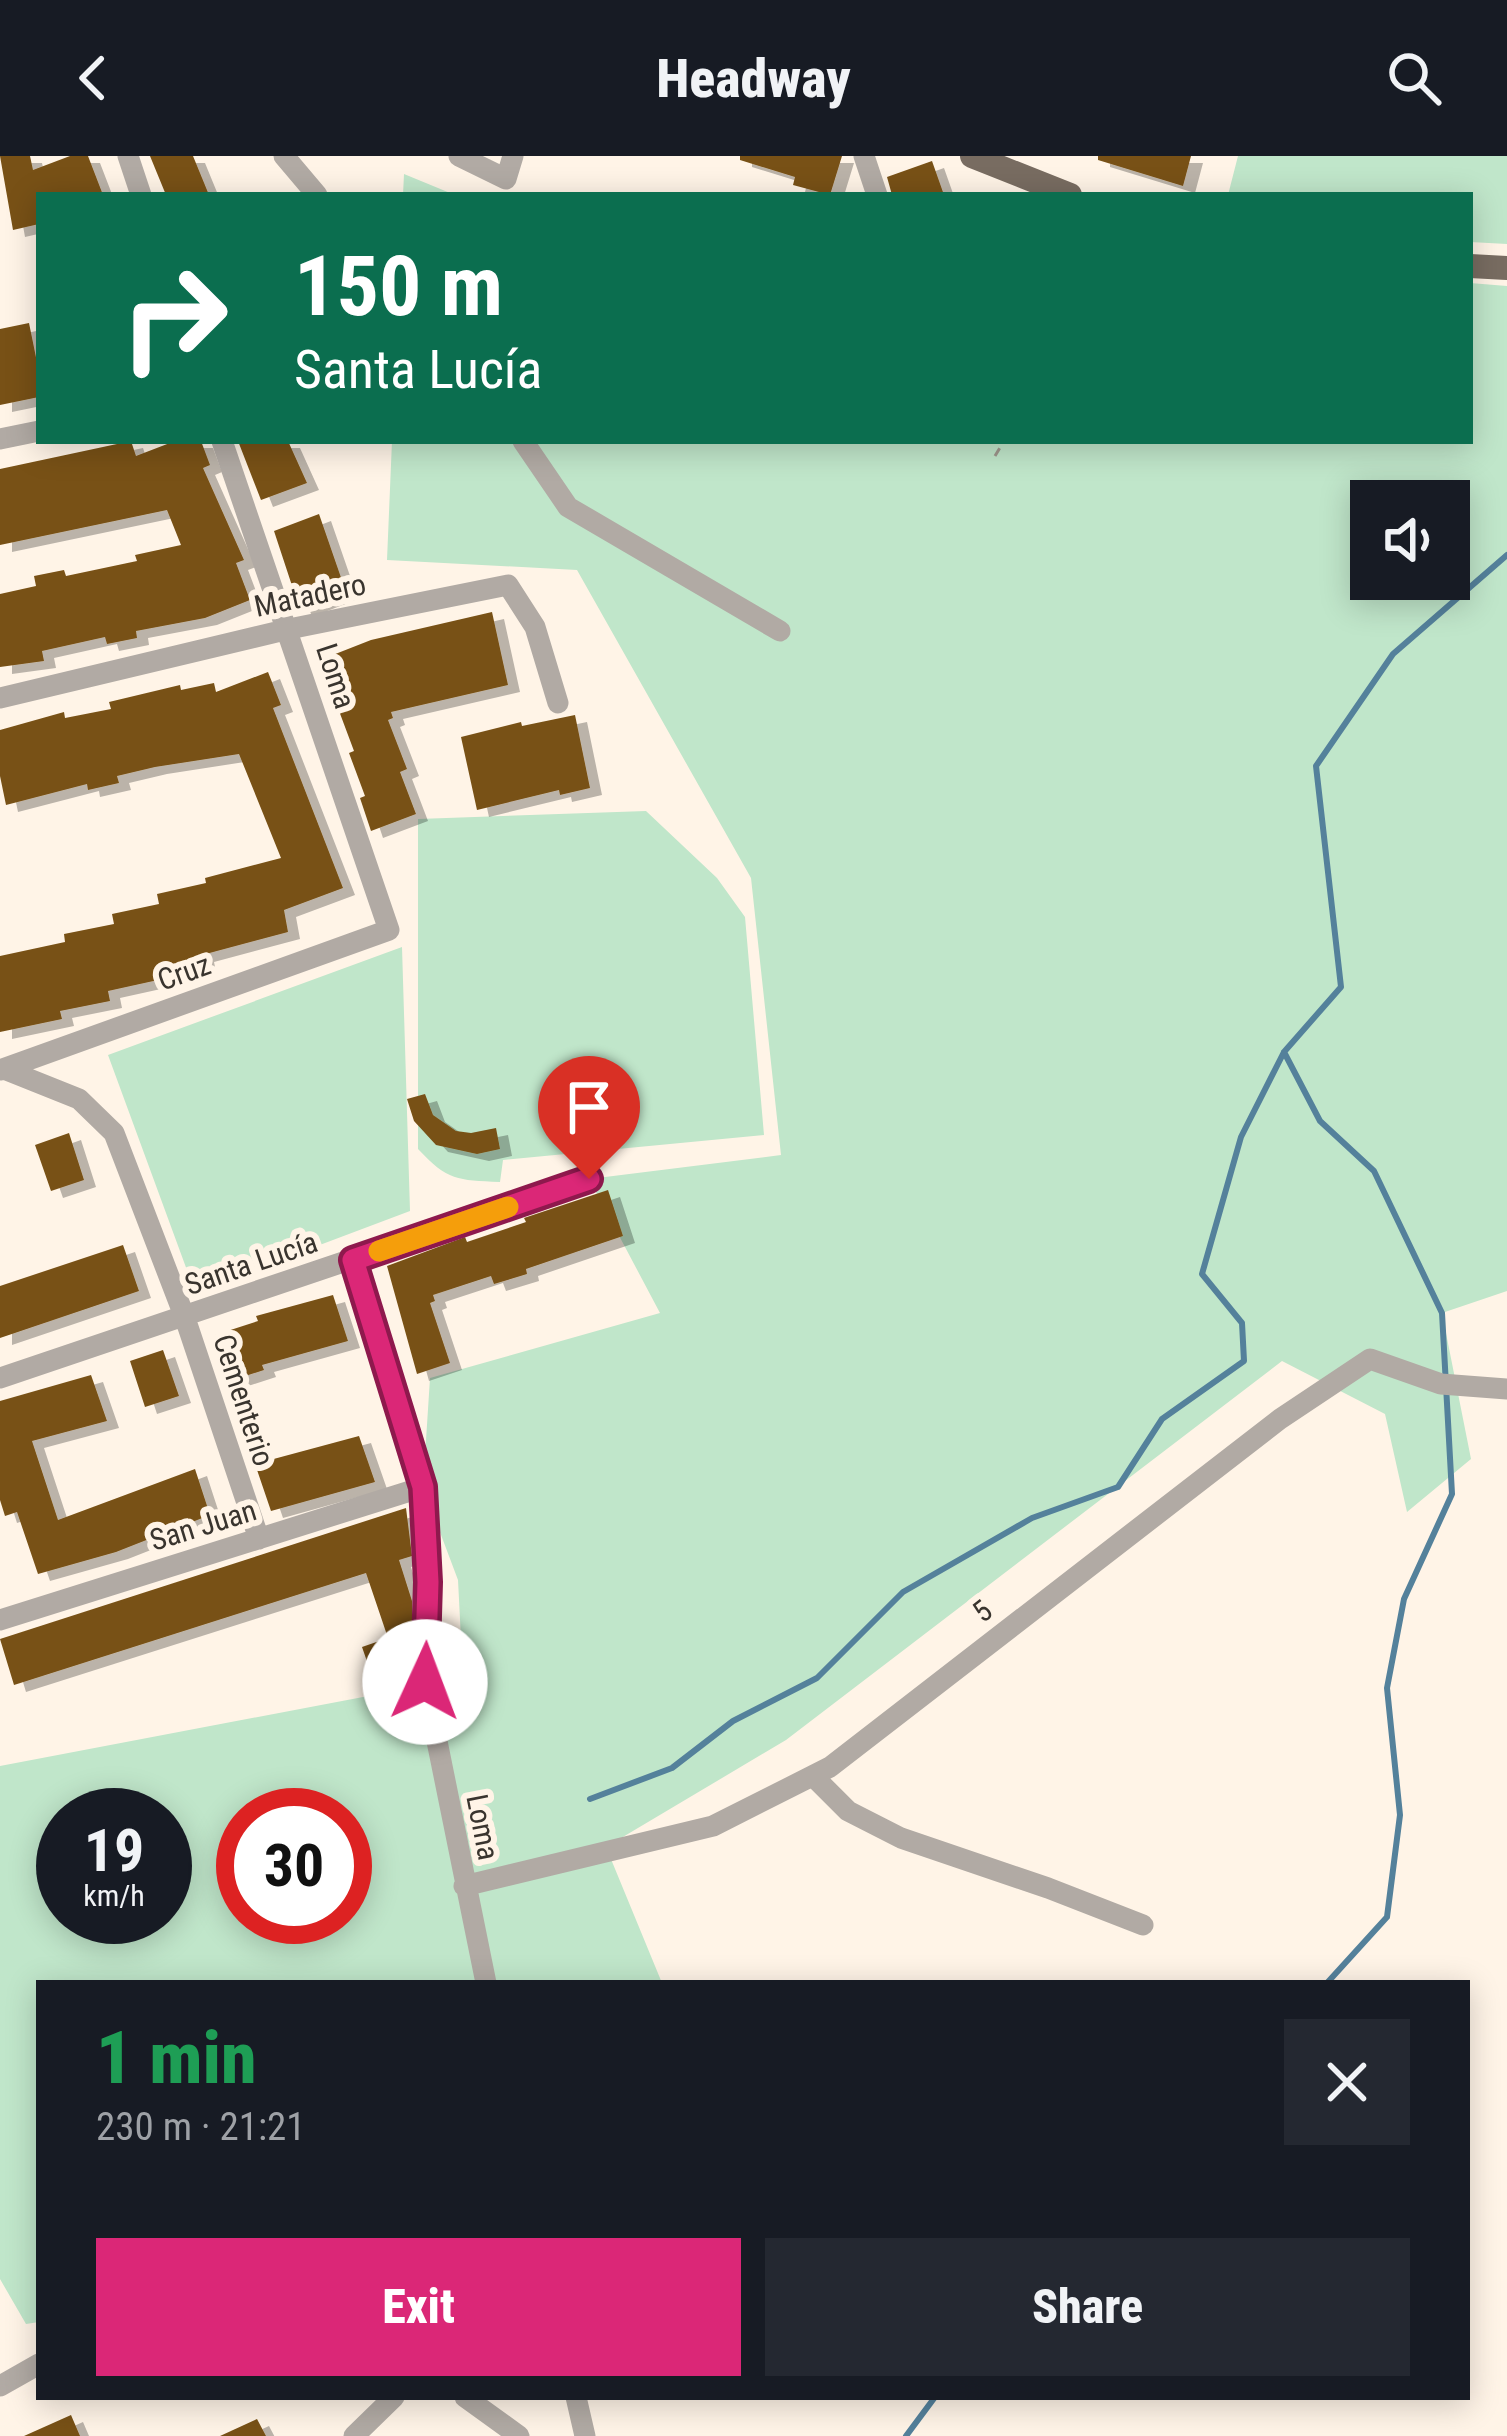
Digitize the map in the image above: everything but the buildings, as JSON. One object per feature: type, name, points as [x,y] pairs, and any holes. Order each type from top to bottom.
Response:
[{"type":"main road","points":[[972,156],[1062,192]]},
{"type":"main road","points":[[1473,266],[1507,268]]},
{"type":"street","points":[[128,156],[140,192]]},
{"type":"street","points":[[284,156],[314,192]]},
{"type":"street","points":[[459,156],[506,179],[513,156]]},
{"type":"street","points":[[864,156],[876,192]]},
{"type":"street","points":[[0,439],[36,432]]},
{"type":"street","name":"Loma","points":[[223,444],[389,930]]},
{"type":"street","points":[[525,444],[568,507],[780,631]]},
{"type":"street","name":"Matadero","points":[[0,698],[289,629],[508,586],[535,627],[558,703]]},
{"type":"street","name":"Cruz","points":[[2,1069],[389,930]]},
{"type":"street","name":"Cementerio","points":[[2,1069],[79,1099],[114,1133],[185,1318],[259,1539]]},
{"type":"street","name":"Santa Lucía","points":[[0,1378],[589,1179]]},
{"type":"street","name":"Loma","points":[[353,1260],[423,1487],[428,1582],[425,1682],[485,1980]]},
{"type":"street","name":"5","points":[[464,1886],[713,1826],[830,1767],[1280,1419],[1370,1359],[1441,1384],[1507,1389]]},
{"type":"street","name":"San Juan","points":[[0,1620],[423,1487]]},
{"type":"street","points":[[813,1776],[848,1811],[901,1838],[1143,1925]]},
{"type":"street","points":[[0,2386],[36,2367]]},
{"type":"street","points":[[354,2436],[391,2400]]},
{"type":"street","points":[[469,2400],[519,2436]]},
{"type":"street","points":[[577,2400],[584,2436]]},
{"type":"path","points":[[995,456],[1002,444]]},
{"type":"green space","points":[[1238,156],[1507,156],[1507,244],[1473,242],[1473,192],[1229,192]]},
{"type":"green space","points":[[404,174],[448,192],[403,192]]},
{"type":"green space","points":[[1473,283],[1507,286],[1507,1291],[1442,1313],[1471,1459],[1407,1512],[1385,1414],[1282,1361],[786,1740],[606,1847],[661,1980],[36,1980],[36,2322],[26,2324],[0,2279],[0,1766],[463,1678],[458,1580],[423,1487],[430,1378],[660,1313],[589,1179],[781,1155],[751,878],[577,570],[387,560],[392,444],[1473,444]]},
{"type":"green space","points":[[646,811],[717,878],[745,917],[764,1135],[503,1160],[500,1182],[446,1173],[418,1149],[418,819]]},
{"type":"green space","points":[[402,947],[410,1211],[195,1292],[108,1055]]},
{"type":"waterway","points":[[590,1799],[672,1768],[733,1721],[817,1678],[903,1592],[1032,1518],[1118,1487],[1162,1419],[1244,1361],[1242,1323],[1202,1274],[1241,1137],[1284,1052],[1341,987],[1316,766],[1393,654],[1507,555]]},
{"type":"waterway","points":[[1284,1052],[1320,1121],[1374,1171],[1442,1313],[1452,1494],[1404,1599],[1387,1688],[1400,1815],[1387,1917],[1330,1980]]},
{"type":"waterway","points":[[906,2436],[933,2400]]},
{"type":"slow traffic","points":[[379,1251],[508,1207]]},
{"type":"route","points":[[425,1682],[428,1582],[423,1487],[353,1260],[589,1179]]}]
